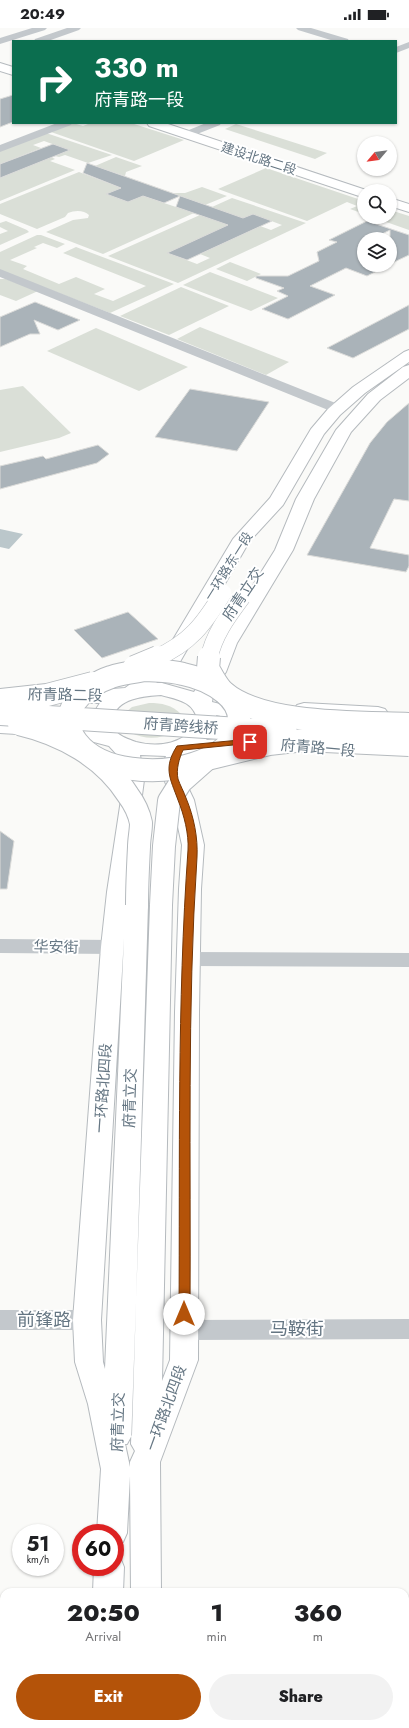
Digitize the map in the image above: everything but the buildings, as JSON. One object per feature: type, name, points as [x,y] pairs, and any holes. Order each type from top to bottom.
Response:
[{"type":"main road","points":[[0,67],[12,71]]},
{"type":"main road","points":[[0,72],[12,76]]},
{"type":"main road","name":"建设北路二段","points":[[157,124],[191,133],[357,185]]},
{"type":"main road","name":"建设北路二段","points":[[170,124],[191,133],[357,191]]},
{"type":"main road","points":[[397,198],[409,202]]},
{"type":"main road","points":[[397,204],[409,208]]},
{"type":"main road","name":"一环路东一段","points":[[130,693],[167,667],[242,539],[277,501],[317,432],[338,408],[383,371],[409,355]]},
{"type":"main road","points":[[202,705],[204,689],[216,672],[227,643],[284,550],[305,499],[344,430],[374,397],[409,370]]},
{"type":"main road","name":"府青立交","points":[[116,1469],[149,905],[170,798],[183,780],[207,759],[224,748],[236,734],[239,719],[235,704],[208,669],[209,652],[214,636],[242,597],[305,499]]},
{"type":"main road","points":[[0,700],[41,696],[78,688],[117,675],[171,650],[192,637],[204,623],[224,593],[277,501]]},
{"type":"main road","name":"府青立交","points":[[145,1462],[149,905],[140,822],[133,800],[113,775],[83,749],[72,736],[68,722],[71,707],[81,694],[97,683],[117,675],[140,671],[164,670],[208,681],[248,706],[270,713],[312,718],[409,724]]},
{"type":"main road","points":[[0,727],[50,730],[91,735],[116,742],[129,748],[146,751],[164,751],[180,748],[194,742],[204,733],[208,724],[208,714],[202,705],[192,697],[173,691],[162,689],[130,693],[112,702],[103,715],[102,725],[107,734],[116,742]]},
{"type":"main road","name":"府青路二段","points":[[0,692],[91,697],[130,693]]},
{"type":"main road","points":[[202,705],[228,712],[302,708],[409,714]]},
{"type":"main road","name":"府青跨线桥","points":[[0,706],[409,731]]},
{"type":"main road","name":"府青跨线桥","points":[[0,714],[409,740]]},
{"type":"main road","name":"府青立交","points":[[0,721],[26,725],[46,732],[83,749],[102,761],[127,768],[155,770],[183,767],[207,759],[270,743],[289,741],[304,740],[409,745]]},
{"type":"main road","name":"一环路北四段","points":[[113,1524],[116,1469],[102,1404],[89,1362],[87,1320],[112,947],[118,892],[134,780],[130,756],[116,742]]},
{"type":"main road","name":"府青路一段","points":[[180,748],[250,742],[308,748],[409,754]]},
{"type":"main road","name":"一环路北四段","points":[[146,1588],[145,1462],[184,1360],[186,1020],[190,889],[193,845],[183,800],[174,779],[174,761],[180,748]]},
{"type":"main road","points":[[108,1588],[109,1576]]},
{"type":"street","points":[[0,41],[42,28]]},
{"type":"street","points":[[42,40],[76,28]]},
{"type":"street","points":[[300,28],[341,40]]},
{"type":"street","points":[[398,55],[409,45]]},
{"type":"street","points":[[0,149],[64,124]]},
{"type":"street","points":[[191,133],[214,124]]},
{"type":"street","points":[[0,273],[338,408]]},
{"type":"street","name":"华安街","points":[[0,946],[112,947]]},
{"type":"street","points":[[189,959],[409,960]]},
{"type":"street","name":"前锋路","points":[[0,1320],[87,1320]]},
{"type":"street","name":"马鞍街","points":[[184,1330],[409,1329]]},
{"type":"shaded area","points":[[71,124],[83,126],[88,124],[134,124],[184,140],[134,161],[51,132]]},
{"type":"shaded area","points":[[236,124],[327,153],[315,159],[225,129]]},
{"type":"shaded area","points":[[46,133],[112,155],[88,163],[65,155],[59,157],[55,156],[69,150],[44,141],[33,145],[41,148],[0,164],[0,151]]},
{"type":"shaded area","points":[[51,157],[55,159],[50,161],[75,170],[0,201],[0,178]]},
{"type":"shaded area","points":[[116,157],[142,166],[126,172],[125,176],[95,166]]},
{"type":"shaded area","points":[[266,168],[357,199],[357,206],[347,202],[307,221],[218,189]]},
{"type":"shaded area","points":[[79,172],[121,188],[107,194],[128,202],[143,196],[194,213],[103,254],[46,232],[73,220],[88,218],[89,215],[85,212],[76,211],[68,213],[65,217],[37,229],[0,214],[0,204]]},
{"type":"shaded area","points":[[202,187],[227,196],[205,205],[173,193],[185,193]]},
{"type":"shaded area","points":[[232,198],[306,223],[178,283],[108,256],[200,215],[223,223],[229,221],[234,223],[168,253],[197,264],[210,258],[200,254],[260,226],[271,230],[282,225],[253,214],[237,221],[212,207]]},
{"type":"shaded area","points":[[357,206],[357,212],[350,209]]},
{"type":"shaded area","points":[[397,212],[409,216],[409,230],[392,224],[397,224]]},
{"type":"shaded area","points":[[6,221],[29,232],[0,245],[0,234],[8,231],[0,227],[0,223]]},
{"type":"shaded area","points":[[37,235],[41,235],[65,244],[57,248],[43,243],[34,247],[37,248],[10,260],[27,266],[23,269],[59,284],[76,277],[105,289],[94,294],[113,301],[146,286],[63,253],[76,247],[174,284],[110,313],[0,270],[0,252]]},
{"type":"shaded area","points":[[230,262],[261,274],[247,281],[216,269]]},
{"type":"shaded area","points":[[210,272],[278,298],[251,311],[183,285]]},
{"type":"shaded area","points":[[0,279],[6,279],[38,291],[16,301],[0,295]]},
{"type":"shaded area","points":[[181,287],[229,306],[169,335],[120,316]]},
{"type":"shaded area","points":[[200,327],[289,362],[266,375],[177,339]]},
{"type":"shaded area","points":[[96,328],[188,367],[139,391],[47,351]]},
{"type":"shaded area","points":[[23,386],[71,433],[59,438],[0,452],[0,390]]},
{"type":"shaded area","points":[[0,529],[23,534],[9,549],[0,547]]},
{"type":"shaded area","points":[[149,703],[166,705],[174,708],[181,714],[175,732],[153,738],[142,737],[131,733],[126,712],[132,707]]},
{"type":"route","points":[[184,1314],[187,1012],[190,889],[193,845],[183,800],[174,779],[174,761],[180,748],[250,742]]}]
